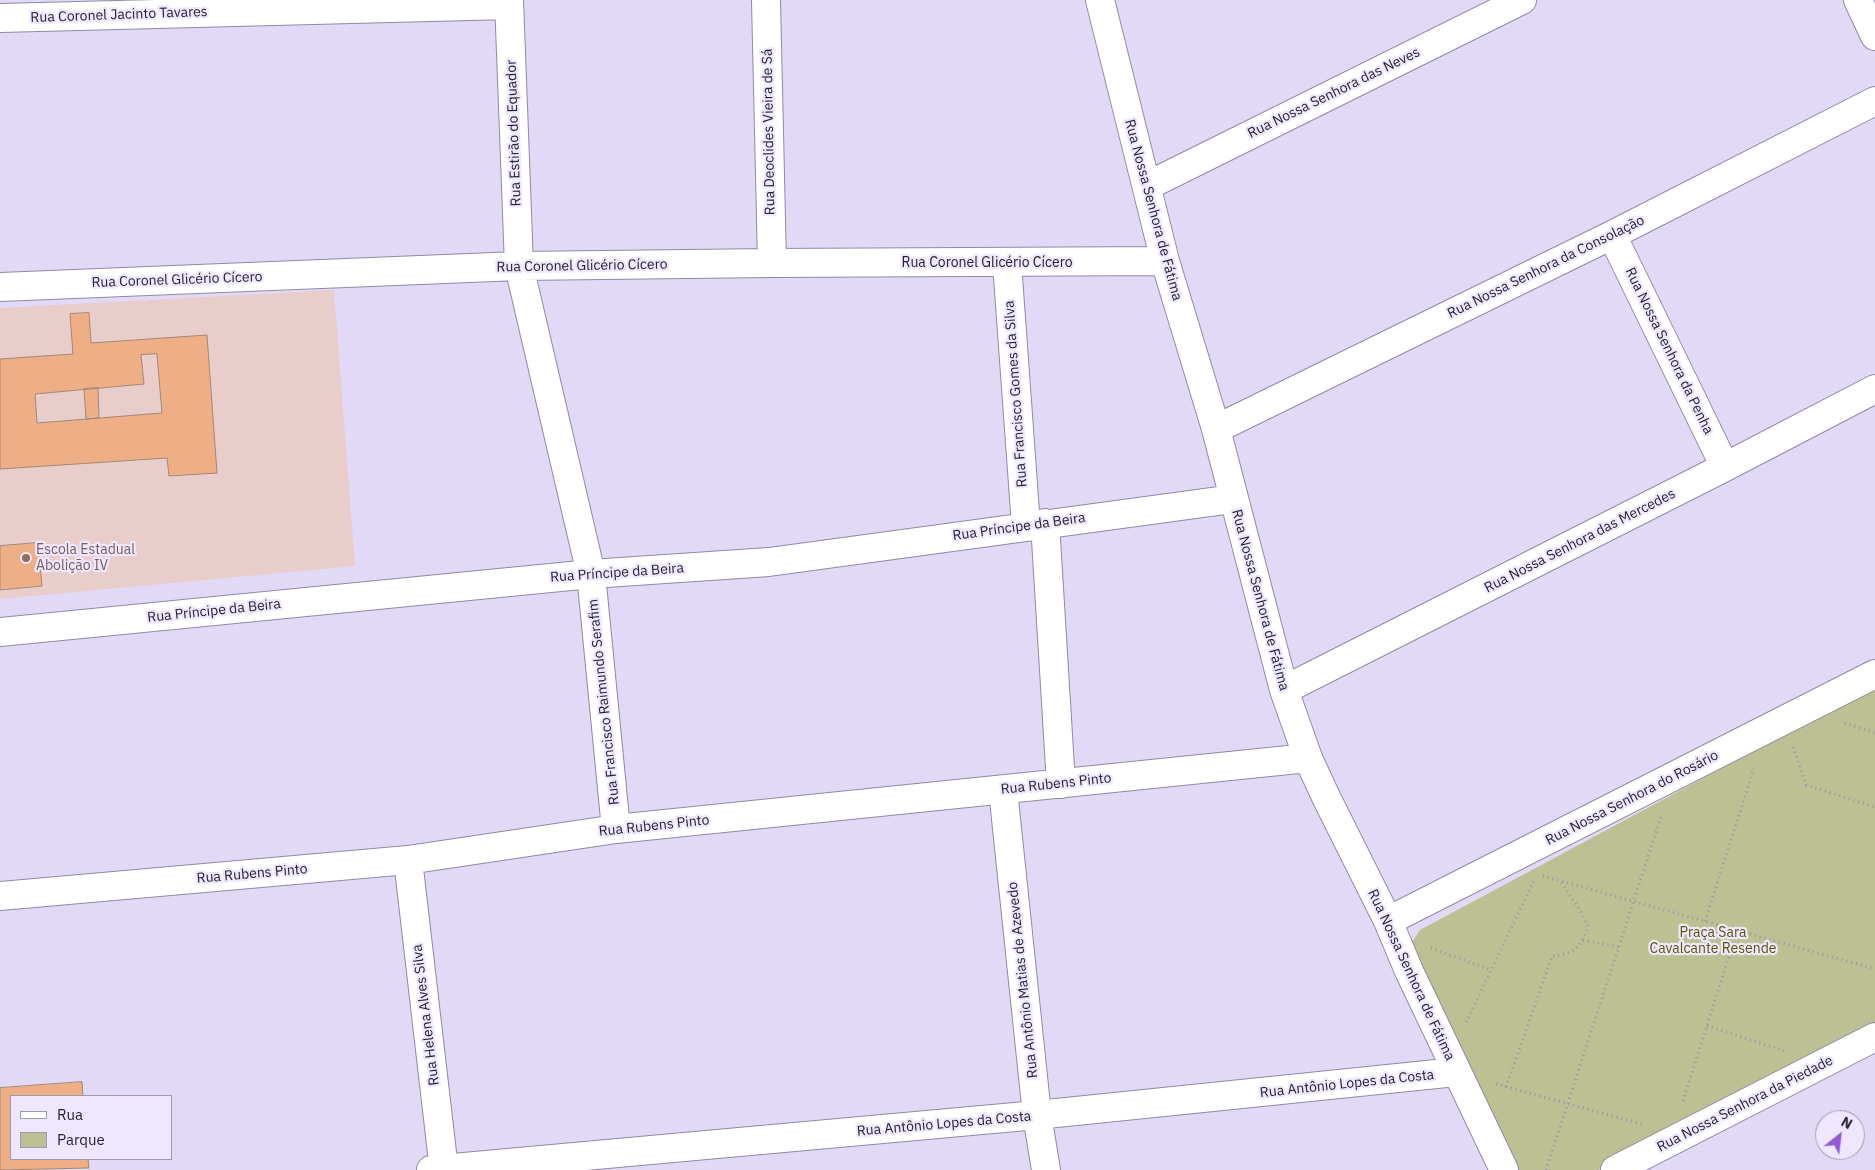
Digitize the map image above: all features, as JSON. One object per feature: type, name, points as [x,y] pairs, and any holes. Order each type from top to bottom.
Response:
[{"type":"street","name":"Rua Deoclides Vieira de Sá","points":[[766,0],[772,263]]},
{"type":"street","name":"Rua Nossa Senhora de Fátima","points":[[1100,0],[1165,261],[1216,429],[1284,690],[1308,758],[1388,921],[1409,972],[1504,1170]]},
{"type":"street","name":"Rua Nossa Senhora das Neves","points":[[1147,186],[1522,0]]},
{"type":"street","points":[[1858,0],[1875,36]]},
{"type":"street","name":"Rua Coronel Jacinto Tavares","points":[[0,18],[509,2]]},
{"type":"street","name":"Rua Estirão do Equador","points":[[509,2],[519,266],[591,574]]},
{"type":"street","name":"Rua Nossa Senhora da Consolação","points":[[1216,429],[1612,235],[1875,101]]},
{"type":"street","name":"Rua Nossa Senhora da Penha","points":[[1612,235],[1725,467]]},
{"type":"street","name":"Rua Coronel Glicério Cícero","points":[[0,287],[519,266],[1165,261]]},
{"type":"street","name":"Rua Francisco Gomes da Silva","points":[[1007,263],[1036,524],[1061,784]]},
{"type":"street","name":"Rua Nossa Senhora das Mercedes","points":[[1284,690],[1875,390]]},
{"type":"street","name":"Rua Príncipe da Beira","points":[[0,632],[591,574],[769,562],[1036,524],[1233,499]]},
{"type":"street","name":"Rua Francisco Raimundo Serafim","points":[[591,574],[616,829]]},
{"type":"street","name":"Rua Nossa Senhora do Rosário","points":[[1388,921],[1875,674]]},
{"type":"street","name":"Rua Rubens Pinto","points":[[0,896],[408,860],[616,829],[1308,758]]},
{"type":"street","name":"Rua Antônio Matias de Azevedo","points":[[1003,790],[1038,1115],[1046,1170]]},
{"type":"street","name":"Rua Helena Alves Silva","points":[[408,860],[440,1170]]},
{"type":"street","name":"Rua Nossa Senhora da Piedade","points":[[1615,1170],[1875,1038]]},
{"type":"street","name":"Rua Antônio Lopes da Costa","points":[[440,1170],[1038,1115],[1456,1072]]},
{"type":"path","points":[[1839,721],[1875,733]]},
{"type":"path","points":[[1790,740],[1806,785],[1875,807]]},
{"type":"path","points":[[1705,921],[1754,766]]},
{"type":"path","points":[[1546,1170],[1665,807]]},
{"type":"path","points":[[1463,1028],[1537,874],[1875,969]]},
{"type":"path","points":[[1506,1087],[1552,956],[1574,951],[1583,940],[1588,926],[1561,881]]},
{"type":"path","points":[[1683,1102],[1737,930]]},
{"type":"path","points":[[1583,940],[1619,947]]},
{"type":"path","points":[[1428,947],[1491,970]]},
{"type":"path","points":[[1707,1026],[1791,1053]]},
{"type":"path","points":[[1490,1082],[1643,1124]]},
{"type":"shaded area","points":[[334,290],[355,566],[0,599],[0,308]]},
{"type":"green space","name":"Praça Sara Cavalcante Resende","points":[[1875,686],[1875,1024],[1598,1170],[1518,1170],[1413,956],[1412,942],[1420,930]]},
{"type":"building","points":[[89,313],[91,343],[207,335],[217,473],[169,476],[167,458],[0,469],[0,359],[73,354],[70,314]],"holes":[[[157,354],[162,413],[37,423],[35,394],[144,384],[141,355]]]},
{"type":"building","points":[[98,388],[99,418],[86,419],[84,389]]},
{"type":"building","points":[[38,543],[42,586],[0,590],[0,546]]},
{"type":"building","points":[[82,1082],[83,1095],[10,1095],[10,1160],[88,1160],[89,1168],[0,1170],[0,1088]]},
{"type":"place","name":"Escola Estadual Abolição IV","points":[[26,558]]}]
